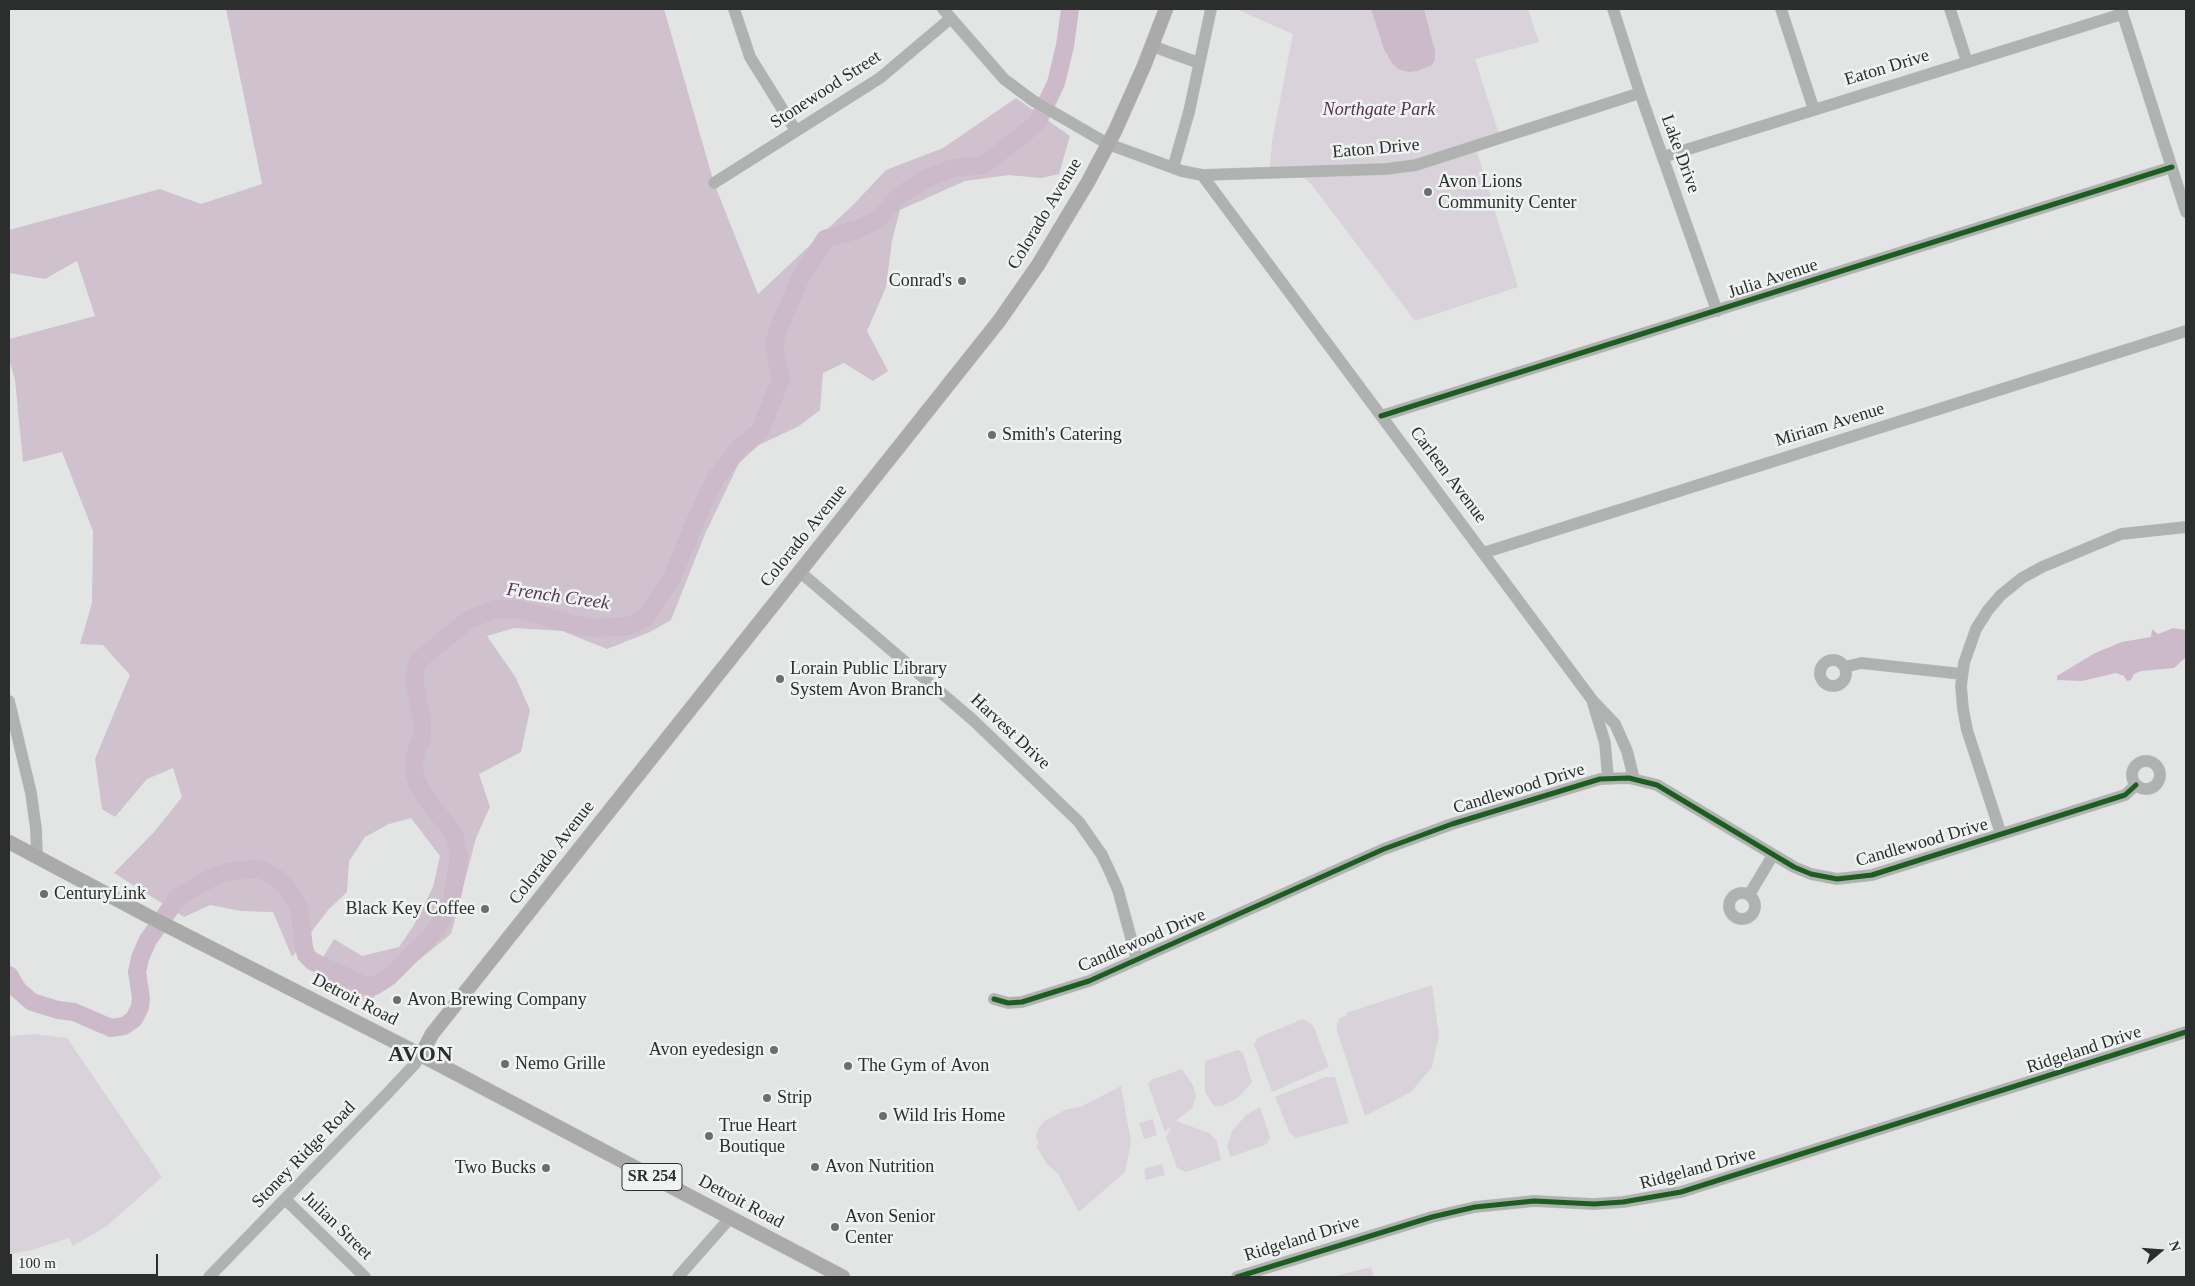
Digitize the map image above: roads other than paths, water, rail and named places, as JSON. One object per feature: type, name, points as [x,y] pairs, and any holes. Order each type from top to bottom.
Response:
[{"type":"main road","name":"Colorado Avenue","points":[[421,1055],[432,1034],[999,321],[1063,226],[1108,144],[1152,46],[1166,9]]},
{"type":"main road","name":"Detroit Road","points":[[9,842],[148,916],[421,1055],[843,1277]]},
{"type":"street","points":[[734,9],[754,63],[796,131]]},
{"type":"street","name":"Eaton Drive","points":[[943,9],[1004,79],[1032,100],[1108,144],[1173,168],[1202,174],[1386,169],[1416,165],[1640,92]]},
{"type":"street","points":[[1173,168],[1185,128],[1211,9]]},
{"type":"street","name":"Lake Drive","points":[[1613,9],[1662,157],[1717,311]]},
{"type":"street","points":[[1781,9],[1814,110]]},
{"type":"street","points":[[1950,9],[1967,62]]},
{"type":"street","points":[[2122,11],[2186,212]]},
{"type":"street","name":"Eaton Drive","points":[[1662,157],[1967,62],[2122,11]]},
{"type":"street","name":"Stonewood Street","points":[[714,183],[884,75],[951,18]]},
{"type":"street","points":[[1152,46],[1200,63]]},
{"type":"street","name":"Julia Avenue","points":[[1381,416],[2172,167]]},
{"type":"street","name":"Carleen Avenue","points":[[1202,174],[1592,701],[1610,718],[1619,731],[1627,751],[1634,779]]},
{"type":"street","name":"Miriam Avenue","points":[[1483,552],[2186,331]]},
{"type":"street","points":[[2001,834],[1966,725],[1962,698],[1962,674],[1967,652],[1976,629],[1994,602],[2022,578],[2042,567],[2115,536],[2140,531],[2186,527]]},
{"type":"street","name":"Harvest Drive","points":[[800,572],[972,720],[1080,822],[1110,872],[1121,900],[1137,960]]},
{"type":"street","points":[[1845,667],[1861,663],[1962,674]]},
{"type":"street","points":[[9,701],[31,793],[36,829],[37,857]]},
{"type":"street","name":"Carleen Avenue","points":[[1592,701],[1605,743],[1608,778]]},
{"type":"street","name":"Candlewood Drive","points":[[994,999],[1008,1003],[1033,999],[1090,981],[1384,849],[1452,824],[1593,780],[1608,778],[1634,779],[1666,789],[1773,855],[1811,874],[1837,879],[1872,875],[2125,795],[2136,785]]},
{"type":"street","points":[[1749,895],[1773,855]]},
{"type":"street","name":"Ridgeland Drive","points":[[1237,1277],[1439,1215],[1476,1207],[1534,1201],[1594,1204],[1623,1202],[1681,1192],[2186,1032]]},
{"type":"street","name":"Stoney Ridge Road","points":[[210,1277],[414,1065],[421,1055]]},
{"type":"street","name":"Julian Street","points":[[285,1200],[365,1277]]},
{"type":"street","points":[[678,1277],[730,1218]]},
{"type":"waterway","name":"French Creek","points":[[9,975],[18,990],[32,1002],[58,1010],[74,1012],[111,1028],[124,1026],[134,1019],[140,1007],[141,998],[137,972],[140,958],[148,940],[178,897],[213,877],[227,872],[253,869],[262,870],[274,876],[284,884],[292,895],[299,909],[306,955],[312,961],[363,985],[375,986],[389,977],[436,930],[452,898],[459,857],[454,834],[425,797],[417,782],[413,768],[417,748],[422,738],[422,721],[414,677],[418,661],[468,620],[496,609],[517,609],[594,628],[629,626],[645,618],[672,578],[698,515],[716,478],[740,447],[760,431],[781,379],[774,346],[777,332],[800,279],[825,239],[859,229],[877,220],[900,195],[925,179],[953,168],[984,165],[1037,123],[1056,83],[1065,46],[1070,9]]},
{"type":"place","name":"Avon Lions Community Center","points":[[1428,192]]},
{"type":"place","name":"Conrad's","points":[[962,281]]},
{"type":"place","name":"Smith's Catering","points":[[992,435]]},
{"type":"place","name":"Lorain Public Library System Avon Branch","points":[[780,679]]},
{"type":"place","name":"CenturyLink","points":[[44,894]]},
{"type":"place","name":"Black Key Coffee","points":[[485,909]]},
{"type":"place","name":"Avon Brewing Company","points":[[397,1000]]},
{"type":"place","name":"Avon eyedesign","points":[[774,1050]]},
{"type":"place","name":"Nemo Grille","points":[[505,1064]]},
{"type":"place","name":"The Gym of Avon","points":[[848,1066]]},
{"type":"place","name":"Strip","points":[[767,1098]]},
{"type":"place","name":"Wild Iris Home","points":[[883,1116]]},
{"type":"place","name":"True Heart Boutique","points":[[709,1136]]},
{"type":"place","name":"Avon Nutrition","points":[[815,1167]]},
{"type":"place","name":"Two Bucks","points":[[546,1168]]},
{"type":"place","name":"Avon Senior Center","points":[[835,1227]]},
{"type":"district","name":"AVON","points":[[421,1055]]},
{"type":"park label","name":"Northgate Park","points":[[1379,110]]}]
